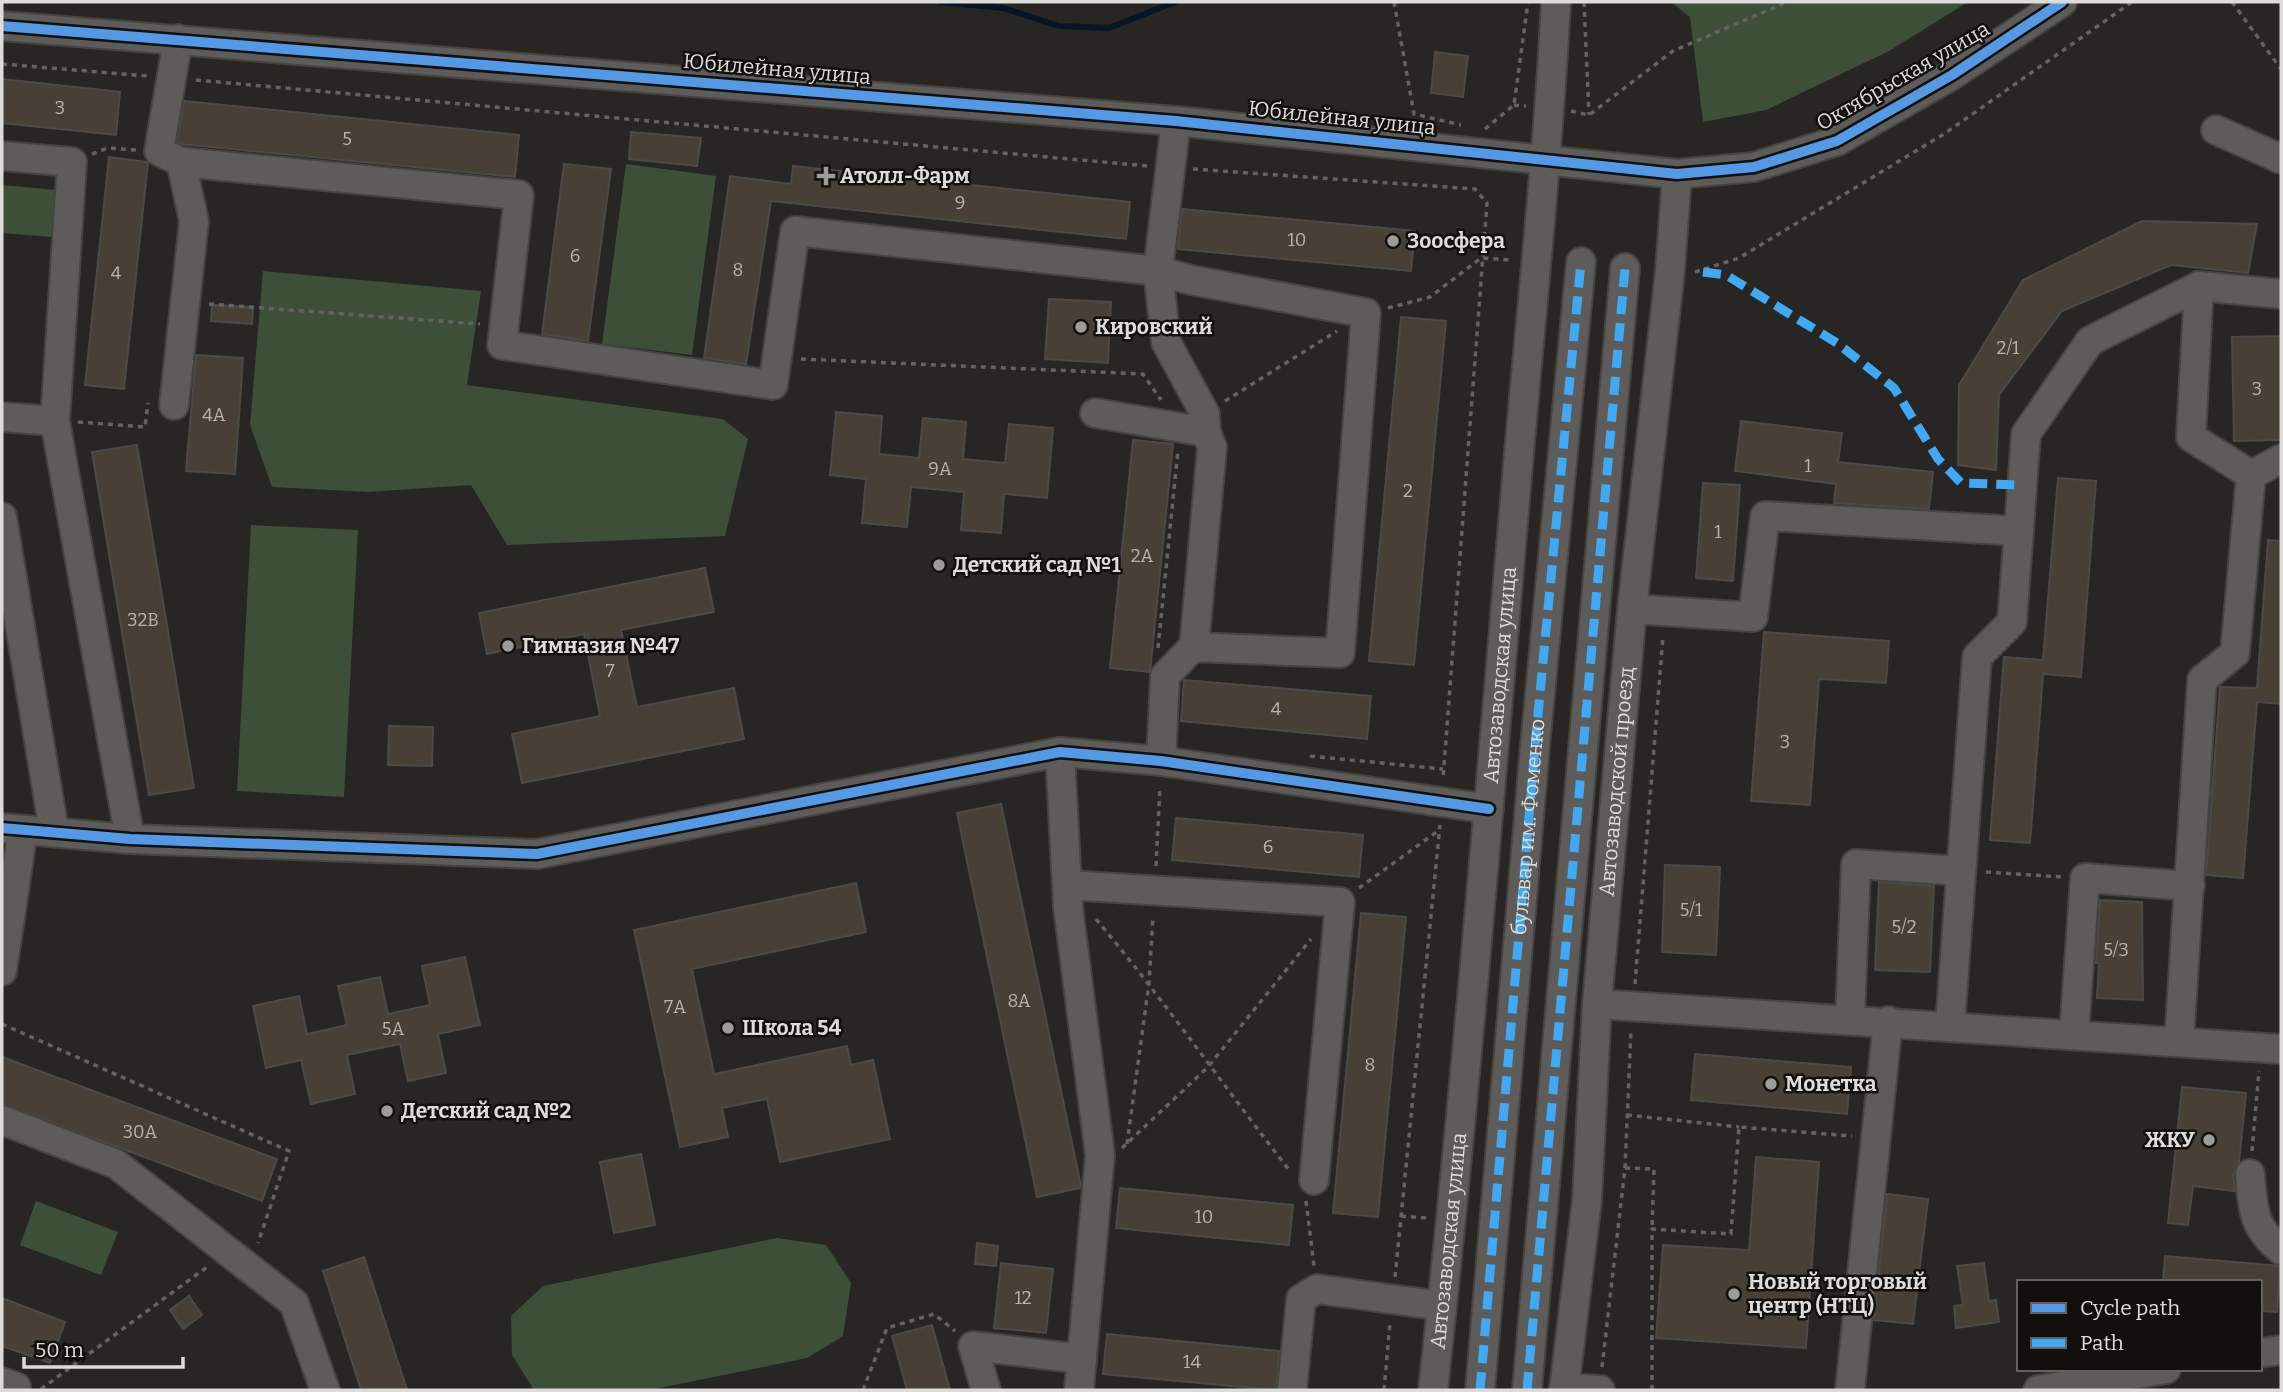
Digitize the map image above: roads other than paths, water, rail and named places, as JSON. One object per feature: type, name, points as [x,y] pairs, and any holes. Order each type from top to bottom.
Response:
[{"type":"street","name":"Автозаводская улица","points":[[1433,1390],[1489,809],[1533,274],[1547,162],[1556,2]]},
{"type":"street","name":"Октябрьская улица","points":[[1547,162],[1678,174],[1754,167],[1837,141],[1952,75],[2062,2]]},
{"type":"street","name":"Юбилейная улица","points":[[2,26],[1176,121],[1485,152],[1547,162]]},
{"type":"street","points":[[162,402],[186,303],[194,221],[170,156],[173,78],[178,39]]},
{"type":"street","points":[[1176,121],[1158,271],[1166,342],[1205,414],[1194,430]]},
{"type":"street","points":[[2216,130],[2281,159]]},
{"type":"street","points":[[2,156],[72,162],[55,421],[130,839]]},
{"type":"street","points":[[170,156],[519,195],[502,345],[773,384],[795,232],[1158,271],[1191,281],[1366,313],[1339,653],[1193,647]]},
{"type":"street","name":"Автозаводской проезд","points":[[1564,1389],[1587,1200],[1597,1003],[1632,609],[1669,284],[1678,174]]},
{"type":"street","name":"бульвар им. Фоменко","points":[[1480,1390],[1535,746],[1581,262]]},
{"type":"street","points":[[1527,1390],[1625,268]]},
{"type":"street","points":[[1950,1025],[1977,657],[2012,622],[2026,434],[2090,341],[2199,286],[2281,294]]},
{"type":"street","points":[[2199,286],[2191,437],[2251,475]]},
{"type":"street","points":[[1095,413],[1194,430],[1212,447],[1193,647],[1165,676],[1161,761]]},
{"type":"street","points":[[2,417],[55,421]]},
{"type":"street","points":[[2251,475],[2281,459]]},
{"type":"street","points":[[2179,1042],[2202,680],[2235,653],[2251,475]]},
{"type":"street","points":[[1632,609],[1753,617],[1765,516],[2019,531]]},
{"type":"street","points":[[2,517],[54,831]]},
{"type":"street","points":[[2,971],[12,829],[130,839],[537,854],[1060,752],[1161,761],[1489,809]]},
{"type":"street","points":[[1060,752],[1067,896],[1100,1155],[1079,1390]]},
{"type":"street","points":[[1850,1019],[1856,864],[1961,871]]},
{"type":"street","points":[[2074,1034],[2085,878],[2190,886]]},
{"type":"street","points":[[1067,896],[1154,891],[1340,902],[1305,1183]]},
{"type":"street","points":[[1597,1003],[2179,1042],[2271,1055]]},
{"type":"street","points":[[1850,1390],[1888,1021]]},
{"type":"street","points":[[2,1120],[116,1164],[294,1303],[325,1390]]},
{"type":"street","points":[[2250,1174],[2253,1214],[2265,1237],[2281,1250]]},
{"type":"street","points":[[1292,1390],[1301,1299],[1317,1289],[1442,1306]]},
{"type":"street","points":[[986,1390],[973,1346],[1082,1359]]},
{"type":"street","points":[[2262,1353],[2281,1350]]},
{"type":"street","points":[[2038,1390],[2113,1384],[2159,1371]]},
{"type":"street","points":[[1564,1389],[1600,1390]]},
{"type":"waterway","points":[[941,2],[1003,8],[1059,26],[1109,28],[1175,2]]},
{"type":"place","name":"Атолл-Фарм","points":[[826,176]]},
{"type":"place","name":"Зоосфера","points":[[1393,241]]},
{"type":"place","name":"Кировский","points":[[1081,327]]},
{"type":"place","name":"Детский сад №1","points":[[939,565]]},
{"type":"place","name":"Гимназия №47","points":[[508,646]]},
{"type":"place","name":"Школа 54","points":[[728,1028]]},
{"type":"place","name":"Монетка","points":[[1771,1084]]},
{"type":"place","name":"Детский сад №2","points":[[387,1111]]},
{"type":"place","name":"ЖКУ","points":[[2209,1140]]},
{"type":"place","name":"Новый торговый центр (НТЦ)","points":[[1734,1294]]}]
